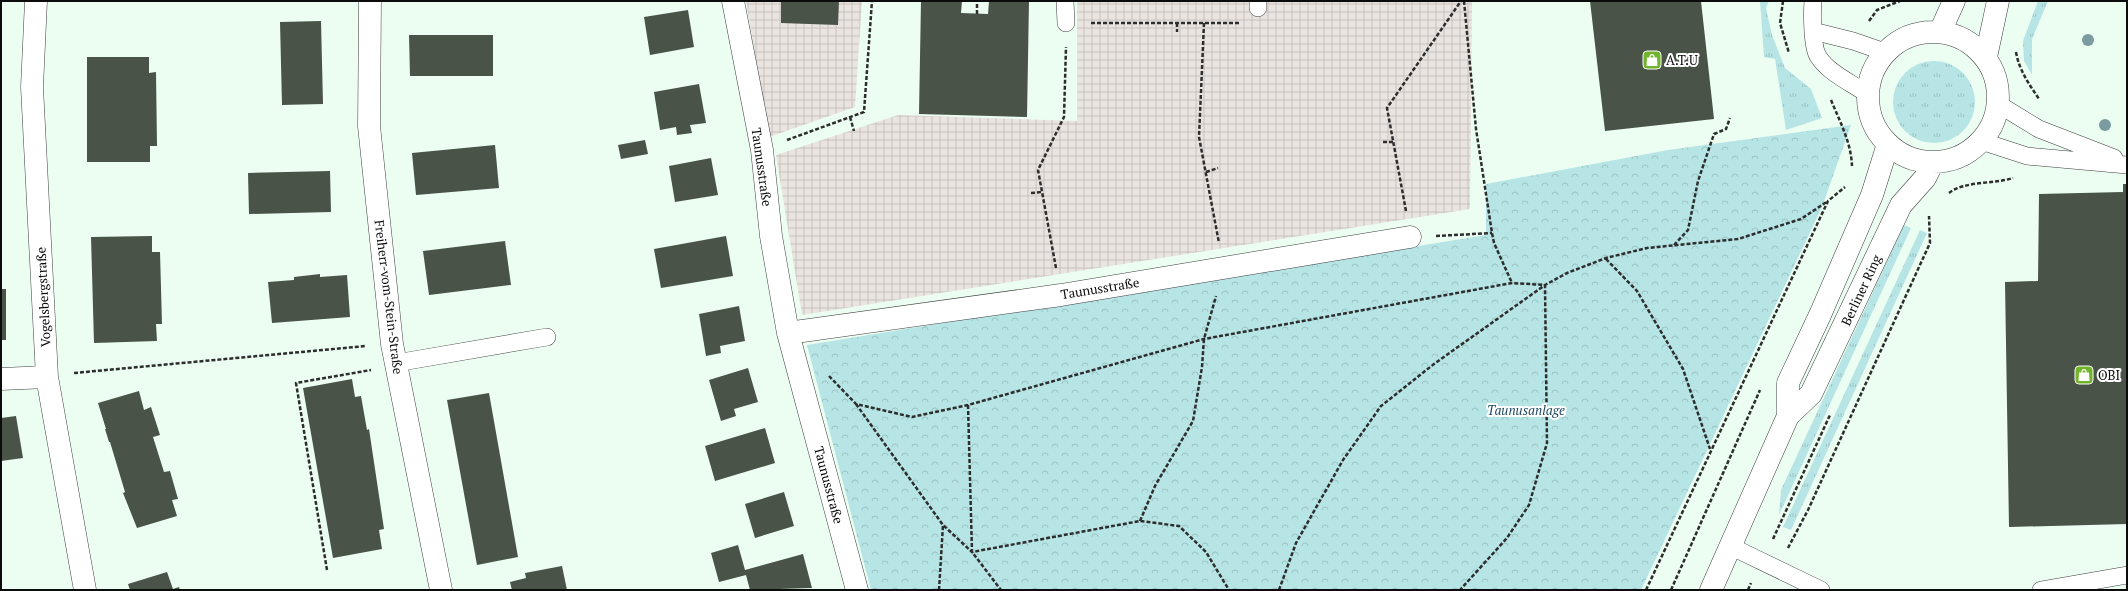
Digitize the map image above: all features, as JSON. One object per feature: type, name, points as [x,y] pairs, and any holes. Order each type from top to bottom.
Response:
[{"type":"street","name":"Vogelsbergstraße","points":[[36,1],[32,87],[47,377],[85,590]]},
{"type":"street","name":"Freiherr-vom-Stein-Straße","points":[[370,1],[369,126],[395,357],[441,590]]},
{"type":"street","name":"Taunusstraße","points":[[733,1],[762,150],[771,236],[788,333],[856,590]]},
{"type":"street","points":[[1940,32],[1954,1]]},
{"type":"street","points":[[1986,57],[1998,1]]},
{"type":"street","points":[[1920,32],[1940,32],[1966,40],[1986,57],[1997,80],[1998,104],[1993,124],[1982,141],[1960,156],[1933,162],[1917,160],[1901,154],[1888,144],[1878,133],[1871,120],[1867,94],[1870,78],[1876,64],[1885,52],[1901,39],[1920,32]]},
{"type":"street","name":"Berliner Ring","points":[[1788,416],[1788,384],[1820,315],[1872,195],[1888,144]]},
{"type":"street","name":"Berliner Ring","points":[[1711,590],[1788,416],[1812,394],[1901,205],[1925,178],[1933,162]]},
{"type":"street","name":"Taunusstraße","points":[[788,333],[1061,295],[1410,237]]},
{"type":"street","points":[[1,379],[47,377]]},
{"type":"lane","points":[[1065,1],[1066,23]]},
{"type":"lane","points":[[1813,1],[1813,31],[1817,56],[1832,71],[1867,94]]},
{"type":"lane","points":[[1813,31],[1853,40],[1885,52]]},
{"type":"lane","points":[[1998,104],[2039,129],[2127,164]]},
{"type":"lane","points":[[1982,141],[2027,156],[2127,164]]},
{"type":"lane","points":[[395,357],[547,337]]},
{"type":"lane","points":[[1730,546],[1821,590]]},
{"type":"lane","points":[[2041,590],[2127,575]]},
{"type":"path","points":[[762,150],[864,112],[872,1]]},
{"type":"path","points":[[977,1],[977,14]]},
{"type":"path","points":[[1463,1],[1387,108],[1410,237],[1492,233]]},
{"type":"path","points":[[1463,1],[1476,129],[1492,233],[1494,243],[1512,283]]},
{"type":"path","points":[[1865,27],[1877,10],[1900,1]]},
{"type":"path","points":[[1061,295],[1038,170],[1064,117],[1066,23],[1257,23],[1258,4]]},
{"type":"path","points":[[1176,23],[1177,32]]},
{"type":"path","points":[[1140,521],[1155,486],[1193,421],[1202,367],[1204,339],[1224,268],[1199,137],[1204,23]]},
{"type":"path","points":[[2016,47],[2018,62],[2023,74],[2042,105]]},
{"type":"path","points":[[1828,94],[1852,153],[1852,167]]},
{"type":"path","points":[[850,118],[854,131]]},
{"type":"path","points":[[1673,245],[1688,230],[1698,182],[1714,134],[1726,129],[1730,118]]},
{"type":"path","points":[[1383,142],[1393,142]]},
{"type":"path","points":[[1206,172],[1218,168]]},
{"type":"path","points":[[1947,195],[1951,191],[1969,185],[2001,182],[2014,178]]},
{"type":"path","points":[[1279,590],[1296,543],[1343,460],[1381,406],[1434,364],[1546,285],[1567,273],[1606,258],[1647,248],[1738,240],[1801,219],[1847,186]]},
{"type":"path","points":[[1032,194],[1042,192]]},
{"type":"path","points":[[1646,590],[1710,450],[1828,201]]},
{"type":"path","points":[[1778,569],[1808,510],[1930,243],[1929,216],[1933,210]]},
{"type":"path","points":[[1606,258],[1637,291],[1683,369],[1710,450]]},
{"type":"path","points":[[856,404],[912,417],[968,405],[1204,339],[1512,283],[1546,285]]},
{"type":"path","points":[[1460,590],[1507,538],[1529,505],[1547,443],[1546,285]]},
{"type":"path","points":[[47,377],[65,374],[395,357]]},
{"type":"path","points":[[327,570],[296,383],[395,357]]},
{"type":"path","points":[[825,371],[856,404],[943,526],[972,552],[1001,590]]},
{"type":"path","points":[[968,405],[972,552]]},
{"type":"path","points":[[972,552],[1140,521],[1179,526],[1206,552],[1229,590]]},
{"type":"path","points":[[939,590],[943,526]]},
{"type":"shaded area","points":[[746,1],[862,1],[855,107],[769,137]]},
{"type":"shaded area","points":[[1077,1],[1472,1],[1470,209],[802,315],[776,155],[898,115],[1077,121]]},
{"type":"green space","points":[[1760,1],[1769,1],[1766,8],[1772,35],[1785,68],[1811,89],[1822,118],[1786,130],[1775,59],[1764,57]]},
{"type":"green space","points":[[2038,1],[2048,1],[2032,39],[2032,75],[2024,61],[2023,41]]},
{"type":"green space","points":[[1926,61],[1942,61],[1957,67],[1969,79],[1975,94],[1975,110],[1969,125],[1957,137],[1942,143],[1926,143],[1911,137],[1899,125],[1893,110],[1893,94],[1899,79],[1911,67]]},
{"type":"green space","name":"Taunusanlage","points":[[1851,125],[1822,207],[1641,590],[871,590],[807,345],[1486,235],[1486,184],[1668,150]]},
{"type":"green space","points":[[1904,225],[1911,228],[1779,515],[1781,490]]},
{"type":"green space","points":[[1920,230],[1927,233],[1791,530],[1783,527]]},
{"type":"building","points":[[781,1],[839,1],[838,25],[781,23]]},
{"type":"building","points":[[921,1],[962,1],[961,13],[988,14],[989,1],[1029,1],[1027,117],[919,114]]},
{"type":"building","name":"A.T.U","points":[[1590,1],[1701,1],[1714,119],[1605,131]]},
{"type":"building","points":[[688,10],[694,47],[650,55],[644,17]]},
{"type":"building","points":[[321,21],[323,104],[282,105],[280,22]]},
{"type":"building","points":[[409,35],[493,35],[493,76],[410,76]]},
{"type":"building","points":[[87,57],[149,57],[149,73],[156,72],[157,146],[150,146],[150,162],[87,162]]},
{"type":"building","points":[[699,84],[706,123],[690,125],[692,133],[677,135],[676,127],[660,130],[654,92]]},
{"type":"building","points":[[645,140],[648,154],[621,159],[618,145]]},
{"type":"building","points":[[495,145],[499,188],[416,195],[412,153]]},
{"type":"building","points":[[711,158],[718,195],[675,202],[669,166]]},
{"type":"building","points":[[330,171],[331,212],[249,214],[248,173]]},
{"type":"building","name":"OBI","points":[[2123,184],[2127,184],[2127,524],[2009,527],[2005,282],[2038,281],[2039,194],[2123,192]]},
{"type":"building","points":[[152,236],[152,252],[160,252],[162,324],[156,324],[157,341],[94,343],[91,237]]},
{"type":"building","points":[[726,236],[733,276],[661,288],[654,249]]},
{"type":"building","points":[[505,241],[511,285],[429,295],[423,251]]},
{"type":"building","points":[[320,274],[320,277],[347,275],[350,317],[272,323],[268,282],[294,280],[294,277]]},
{"type":"building","points":[[1,289],[6,289],[6,340],[1,340]]},
{"type":"building","points":[[739,306],[745,341],[720,346],[721,353],[706,356],[699,314]]},
{"type":"building","points":[[748,368],[758,402],[734,409],[736,416],[721,421],[709,380]]},
{"type":"building","points":[[352,379],[355,397],[361,396],[367,430],[369,429],[384,529],[379,530],[382,549],[333,558],[303,388]]},
{"type":"building","points":[[139,391],[144,410],[151,407],[160,435],[153,437],[164,472],[170,471],[178,499],[172,500],[177,516],[137,528],[123,493],[125,492],[98,403]]},
{"type":"building","points":[[489,393],[518,557],[477,565],[447,400]]},
{"type":"building","points":[[16,416],[23,458],[1,461],[1,418]]},
{"type":"building","points":[[765,428],[775,463],[715,481],[705,446]]},
{"type":"building","points":[[784,492],[794,526],[755,538],[745,504]]},
{"type":"building","points":[[738,545],[745,570],[803,554],[812,588],[750,590],[746,575],[719,582],[711,553]]},
{"type":"building","points":[[562,566],[567,590],[512,590],[510,582],[526,578],[525,573]]},
{"type":"building","points":[[167,572],[173,589],[179,587],[180,590],[130,590],[128,584]]},
{"type":"place","name":"A.T.U","points":[[1652,60]]},
{"type":"place","name":"OBI","points":[[2084,375]]}]
